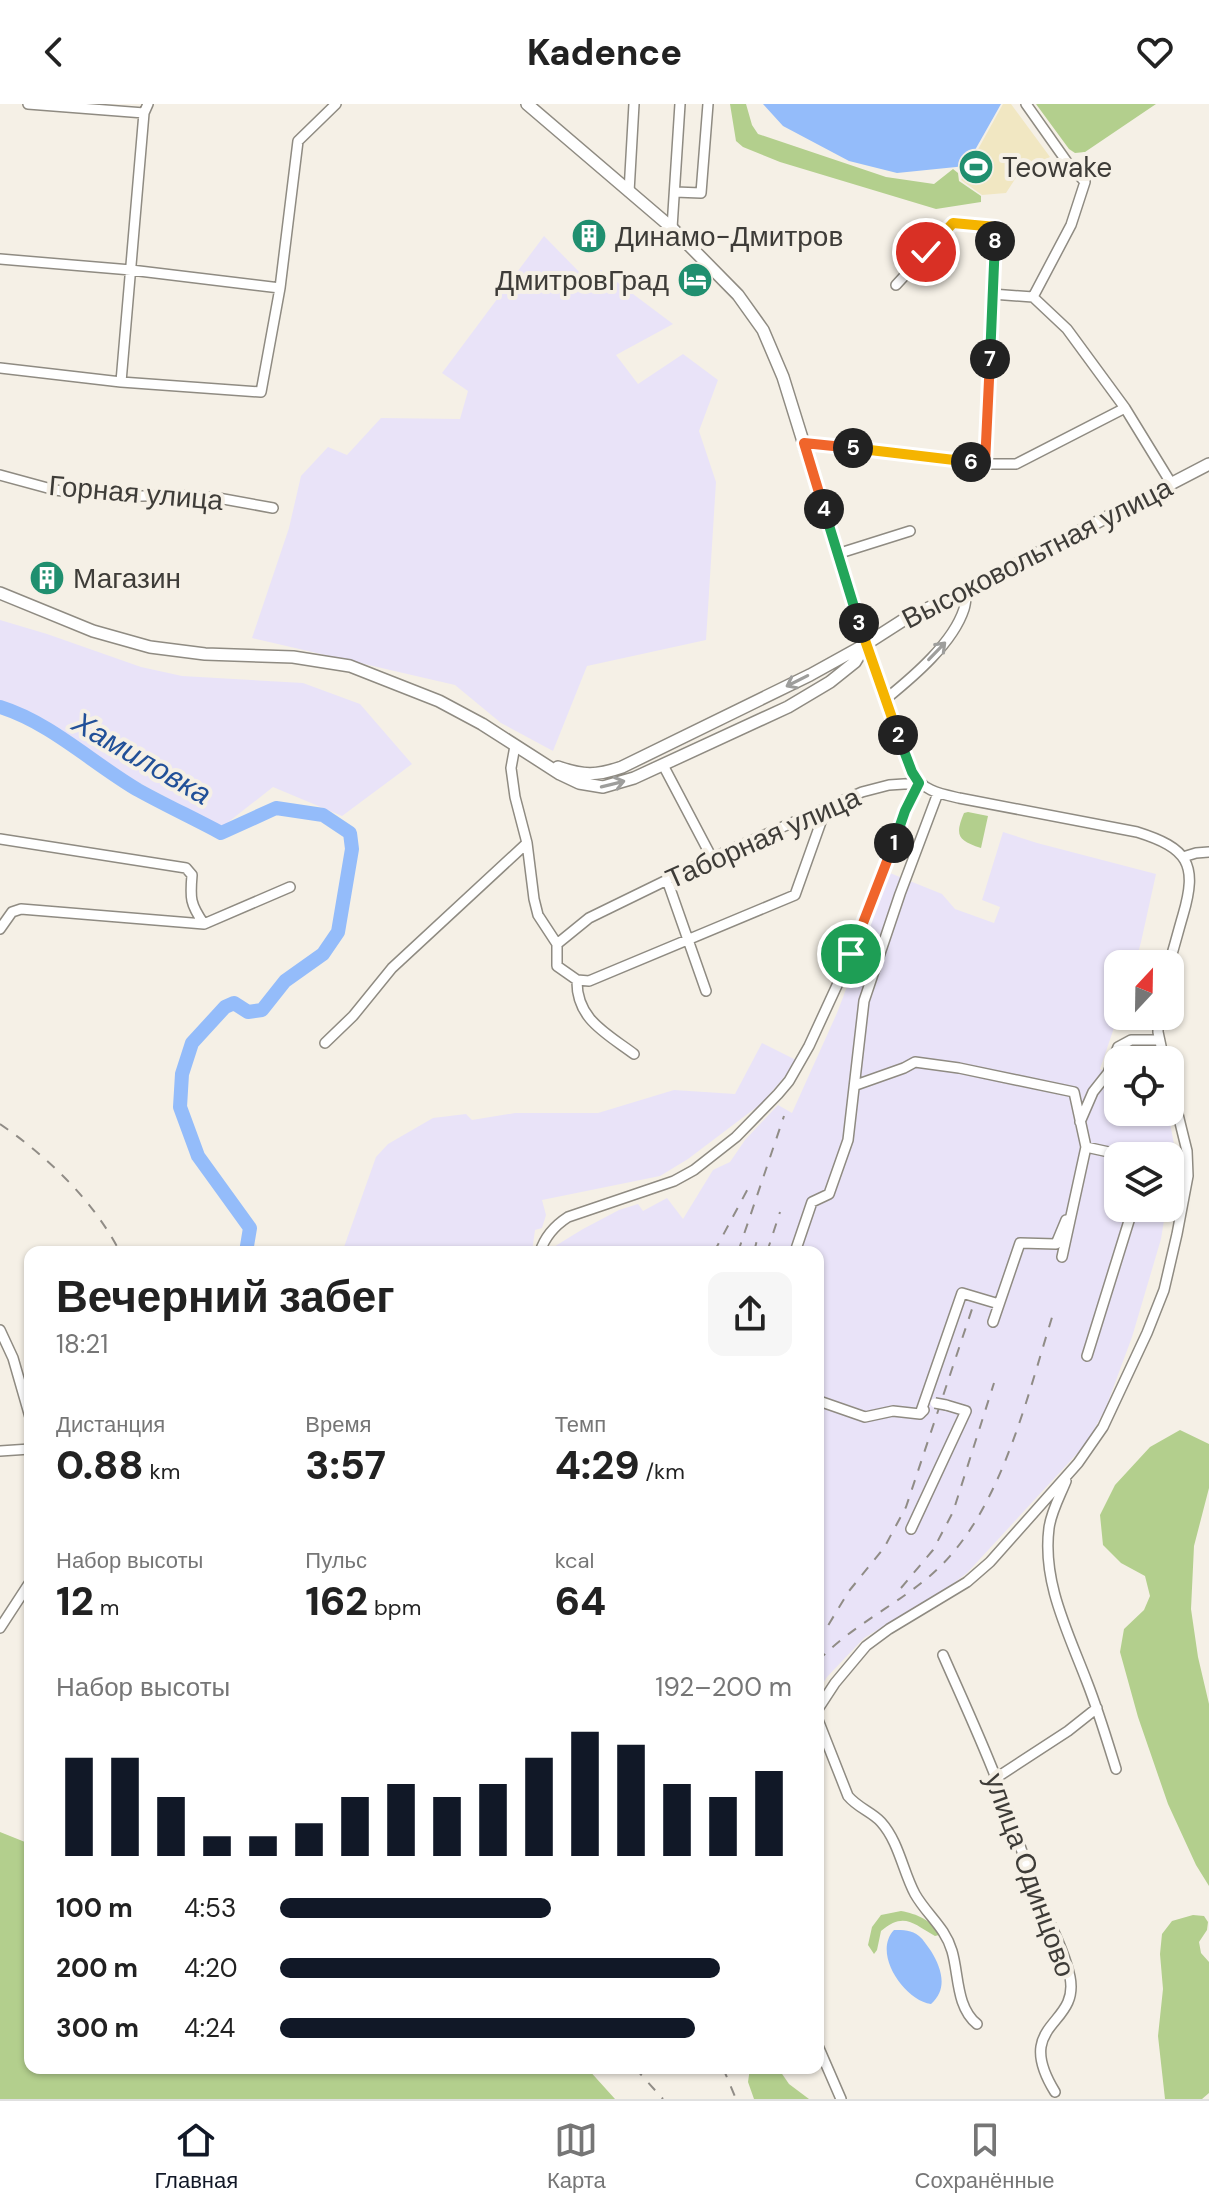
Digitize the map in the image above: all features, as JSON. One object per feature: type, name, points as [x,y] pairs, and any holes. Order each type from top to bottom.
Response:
[{"type":"main road","points":[[527,104],[672,228],[738,295],[763,330],[783,377],[866,644]]},
{"type":"main road","name":"Высоковольтная улица","points":[[542,762],[583,775],[601,774],[622,767],[713,724],[866,644],[905,619],[1209,464]]},
{"type":"main road","points":[[0,593],[93,631],[150,647],[205,654],[293,657],[350,666],[439,701],[542,762]]},
{"type":"main road","name":"Высоковольтная улица","points":[[542,762],[579,783],[603,787],[634,778],[788,707],[830,682],[855,662],[866,644]]},
{"type":"street","points":[[28,104],[146,108],[121,382]]},
{"type":"street","points":[[0,368],[121,382],[261,392],[280,288],[298,141],[336,104]]},
{"type":"street","points":[[629,192],[634,104]]},
{"type":"street","points":[[672,228],[680,104]]},
{"type":"street","points":[[675,192],[701,193],[708,104]]},
{"type":"street","points":[[1026,104],[1085,182],[1071,225],[1033,297]]},
{"type":"street","points":[[896,285],[953,223],[996,227],[985,464]]},
{"type":"street","points":[[0,259],[131,270],[280,288]]},
{"type":"street","points":[[992,294],[1033,297],[1067,329],[1125,408],[1171,483]]},
{"type":"street","points":[[804,443],[985,464],[1016,464],[1125,408]]},
{"type":"street","name":"Горная улица","points":[[0,475],[55,490],[95,495],[218,498],[273,508]]},
{"type":"street","points":[[837,554],[910,531]]},
{"type":"street","points":[[887,698],[946,642],[964,610],[967,590]]},
{"type":"street","points":[[866,644],[902,747],[919,783],[938,793],[1137,832],[1168,844],[1183,857],[1191,880],[1173,950]]},
{"type":"street","points":[[515,746],[511,768],[538,915],[557,944],[557,966],[577,980],[589,981],[795,895],[826,808]]},
{"type":"street","points":[[663,765],[712,858]]},
{"type":"street","points":[[543,1246],[549,1232],[568,1217],[674,1181],[694,1170],[736,1137],[784,1088],[809,1046],[857,942],[905,811],[919,783]]},
{"type":"street","name":"Таборная улица","points":[[557,944],[589,918],[712,858],[862,792],[889,785],[919,783]]},
{"type":"street","points":[[797,1246],[812,1202],[829,1194],[848,1140],[864,1001],[938,793]]},
{"type":"street","points":[[0,839],[186,868],[192,875],[192,907],[204,924]]},
{"type":"street","points":[[325,1043],[353,1016],[392,968],[527,843]]},
{"type":"street","points":[[1183,857],[1209,852]]},
{"type":"street","points":[[667,880],[706,991]]},
{"type":"street","points":[[0,929],[12,912],[21,909],[204,924],[290,887]]},
{"type":"street","points":[[577,980],[581,1009],[596,1025],[634,1054]]},
{"type":"street","points":[[1159,1030],[1160,1046]]},
{"type":"street","points":[[1080,1122],[1093,1092],[1108,1073],[1118,1047],[1131,1040],[1159,1040]]},
{"type":"street","points":[[856,1085],[915,1062],[1074,1092],[1086,1147],[1062,1257]]},
{"type":"street","points":[[824,1700],[866,1646],[967,1582],[990,1562],[1069,1475],[1103,1427],[1164,1290],[1188,1176],[1187,1151],[1181,1126]]},
{"type":"street","points":[[1086,1147],[1104,1150]]},
{"type":"street","points":[[993,1322],[1020,1243],[1056,1244],[1074,1202]]},
{"type":"street","points":[[1087,1356],[1129,1222]]},
{"type":"street","points":[[920,1414],[962,1293],[999,1304]]},
{"type":"street","points":[[0,1330],[13,1358],[24,1396]]},
{"type":"street","points":[[911,1529],[966,1411],[931,1402],[920,1414]]},
{"type":"street","points":[[824,1403],[865,1417],[893,1411],[920,1414]]},
{"type":"street","points":[[0,1451],[24,1449]]},
{"type":"street","points":[[1069,1475],[1049,1523],[1049,1574],[1055,1599],[1097,1708],[1116,1769]]},
{"type":"street","points":[[0,1628],[24,1591]]},
{"type":"street","name":"улица Одинцово","points":[[943,1655],[996,1778],[1071,1981],[1070,2000],[1049,2028],[1040,2049],[1045,2075],[1055,2092]]},
{"type":"street","points":[[996,1778],[1097,1708]]},
{"type":"street","points":[[824,1735],[848,1796],[881,1822],[916,1897],[943,1930],[953,1953],[964,2007],[968,2017],[977,2024]]},
{"type":"street","points":[[824,2060],[841,2099]]},
{"type":"shaded area","points":[[544,236],[587,280],[601,270],[673,324],[616,355],[638,384],[683,354],[718,380],[699,431],[716,482],[706,640],[587,666],[553,751],[501,723],[455,685],[252,638],[289,528],[301,476],[328,447],[347,455],[381,418],[460,419],[468,391],[442,373]]},
{"type":"shaded area","points":[[0,620],[141,667],[182,676],[303,683],[360,704],[412,764],[342,816],[273,787],[222,827],[0,704]]},
{"type":"shaded area","points":[[1003,832],[1156,874],[1139,950],[1104,950],[1104,1030],[1113,1030],[1108,1046],[1104,1046],[1100,1069],[1104,1071],[1104,1126],[1171,1126],[1174,1142],[1104,1142],[1104,1222],[1164,1222],[1161,1239],[1132,1337],[1105,1410],[1085,1445],[967,1573],[864,1638],[824,1682],[824,1246],[555,1246],[619,1210],[638,1204],[643,1211],[667,1198],[683,1219],[713,1170],[730,1162],[745,1140],[778,1105],[792,1113],[837,1013],[890,873],[942,894],[955,909],[994,923],[1000,907],[982,900]]},
{"type":"shaded area","points":[[762,1043],[798,1061],[762,1103],[688,1159],[660,1176],[542,1200],[546,1215],[542,1228],[535,1230],[533,1246],[344,1246],[376,1157],[388,1144],[433,1118],[466,1114],[472,1120],[515,1113],[598,1113],[674,1090],[735,1094]]},
{"type":"green space","points":[[730,104],[746,104],[758,134],[886,177],[934,184],[953,169],[958,173],[959,181],[981,196],[981,202],[936,209],[780,162],[736,141]]},
{"type":"green space","points":[[1036,104],[1156,104],[1085,152],[1075,153]]},
{"type":"green space","points":[[968,812],[988,816],[981,848],[960,836],[961,820]]},
{"type":"green space","points":[[1180,1430],[1209,1444],[1209,1488],[1194,1546],[1191,1609],[1209,1704],[1209,1886],[1168,1804],[1138,1717],[1120,1652],[1124,1629],[1144,1610],[1150,1596],[1145,1576],[1121,1563],[1103,1545],[1100,1515],[1115,1485],[1150,1447]]},
{"type":"green space","points":[[0,1832],[24,1842],[24,2074],[592,2074],[615,2099],[0,2099]]},
{"type":"green space","points":[[901,1911],[923,1918],[939,1935],[935,1936],[908,1922],[896,1922],[881,1931],[874,1954],[868,1945],[872,1927],[881,1915]]},
{"type":"green space","points":[[1193,1915],[1204,1916],[1208,1922],[1199,1942],[1201,1953],[1209,1962],[1209,2093],[1202,2099],[1165,2099],[1158,2036],[1163,1989],[1162,1934],[1172,1921]]},
{"type":"green space","points":[[749,2074],[782,2074],[789,2084],[809,2099],[754,2099],[748,2082]]},
{"type":"sand","points":[[1003,104],[1011,104],[1050,157],[1019,173],[1006,193],[982,195],[961,180]]},
{"type":"water","points":[[763,104],[1001,104],[966,166],[897,173],[849,161],[783,126]]},
{"type":"water","points":[[894,1930],[916,1934],[935,1958],[942,1979],[940,1992],[931,2004],[911,1994],[894,1974],[887,1951],[888,1940]]},
{"type":"waterway","name":"Хамиловка","points":[[0,707],[37,723],[138,790],[221,833],[276,808],[323,815],[350,833],[352,849],[338,932],[323,954],[285,981],[262,1010],[248,1012],[234,1003],[225,1007],[192,1043],[182,1074],[180,1107],[198,1156],[250,1228],[247,1246]]},
{"type":"railway","points":[[740,1246],[784,1116]]},
{"type":"railway","points":[[0,1124],[68,1181],[97,1215],[117,1246]]},
{"type":"railway","points":[[717,1246],[751,1183]]},
{"type":"railway","points":[[769,1246],[780,1212]]},
{"type":"railway","points":[[756,1246],[757,1240]]},
{"type":"railway","points":[[824,1632],[849,1591],[884,1548],[906,1507],[973,1306]]},
{"type":"railway","points":[[824,1655],[931,1575],[955,1550],[976,1520],[1009,1452],[1054,1311]]},
{"type":"railway","points":[[901,1588],[933,1550],[953,1512],[994,1383]]},
{"type":"railway","points":[[640,2074],[663,2099]]},
{"type":"railway","points":[[726,2074],[736,2099]]},
{"type":"place","name":"Teowake","points":[[976,167]]},
{"type":"place","name":"Динамо-Дмитров","points":[[589,236]]},
{"type":"place","name":"ДмитровГрад","points":[[695,280]]},
{"type":"place","name":"Магазин","points":[[47,578]]},
{"type":"route","points":[[851,954],[905,811],[919,783],[902,747],[866,644],[804,443],[985,464],[996,227],[953,223],[926,252]]}]
